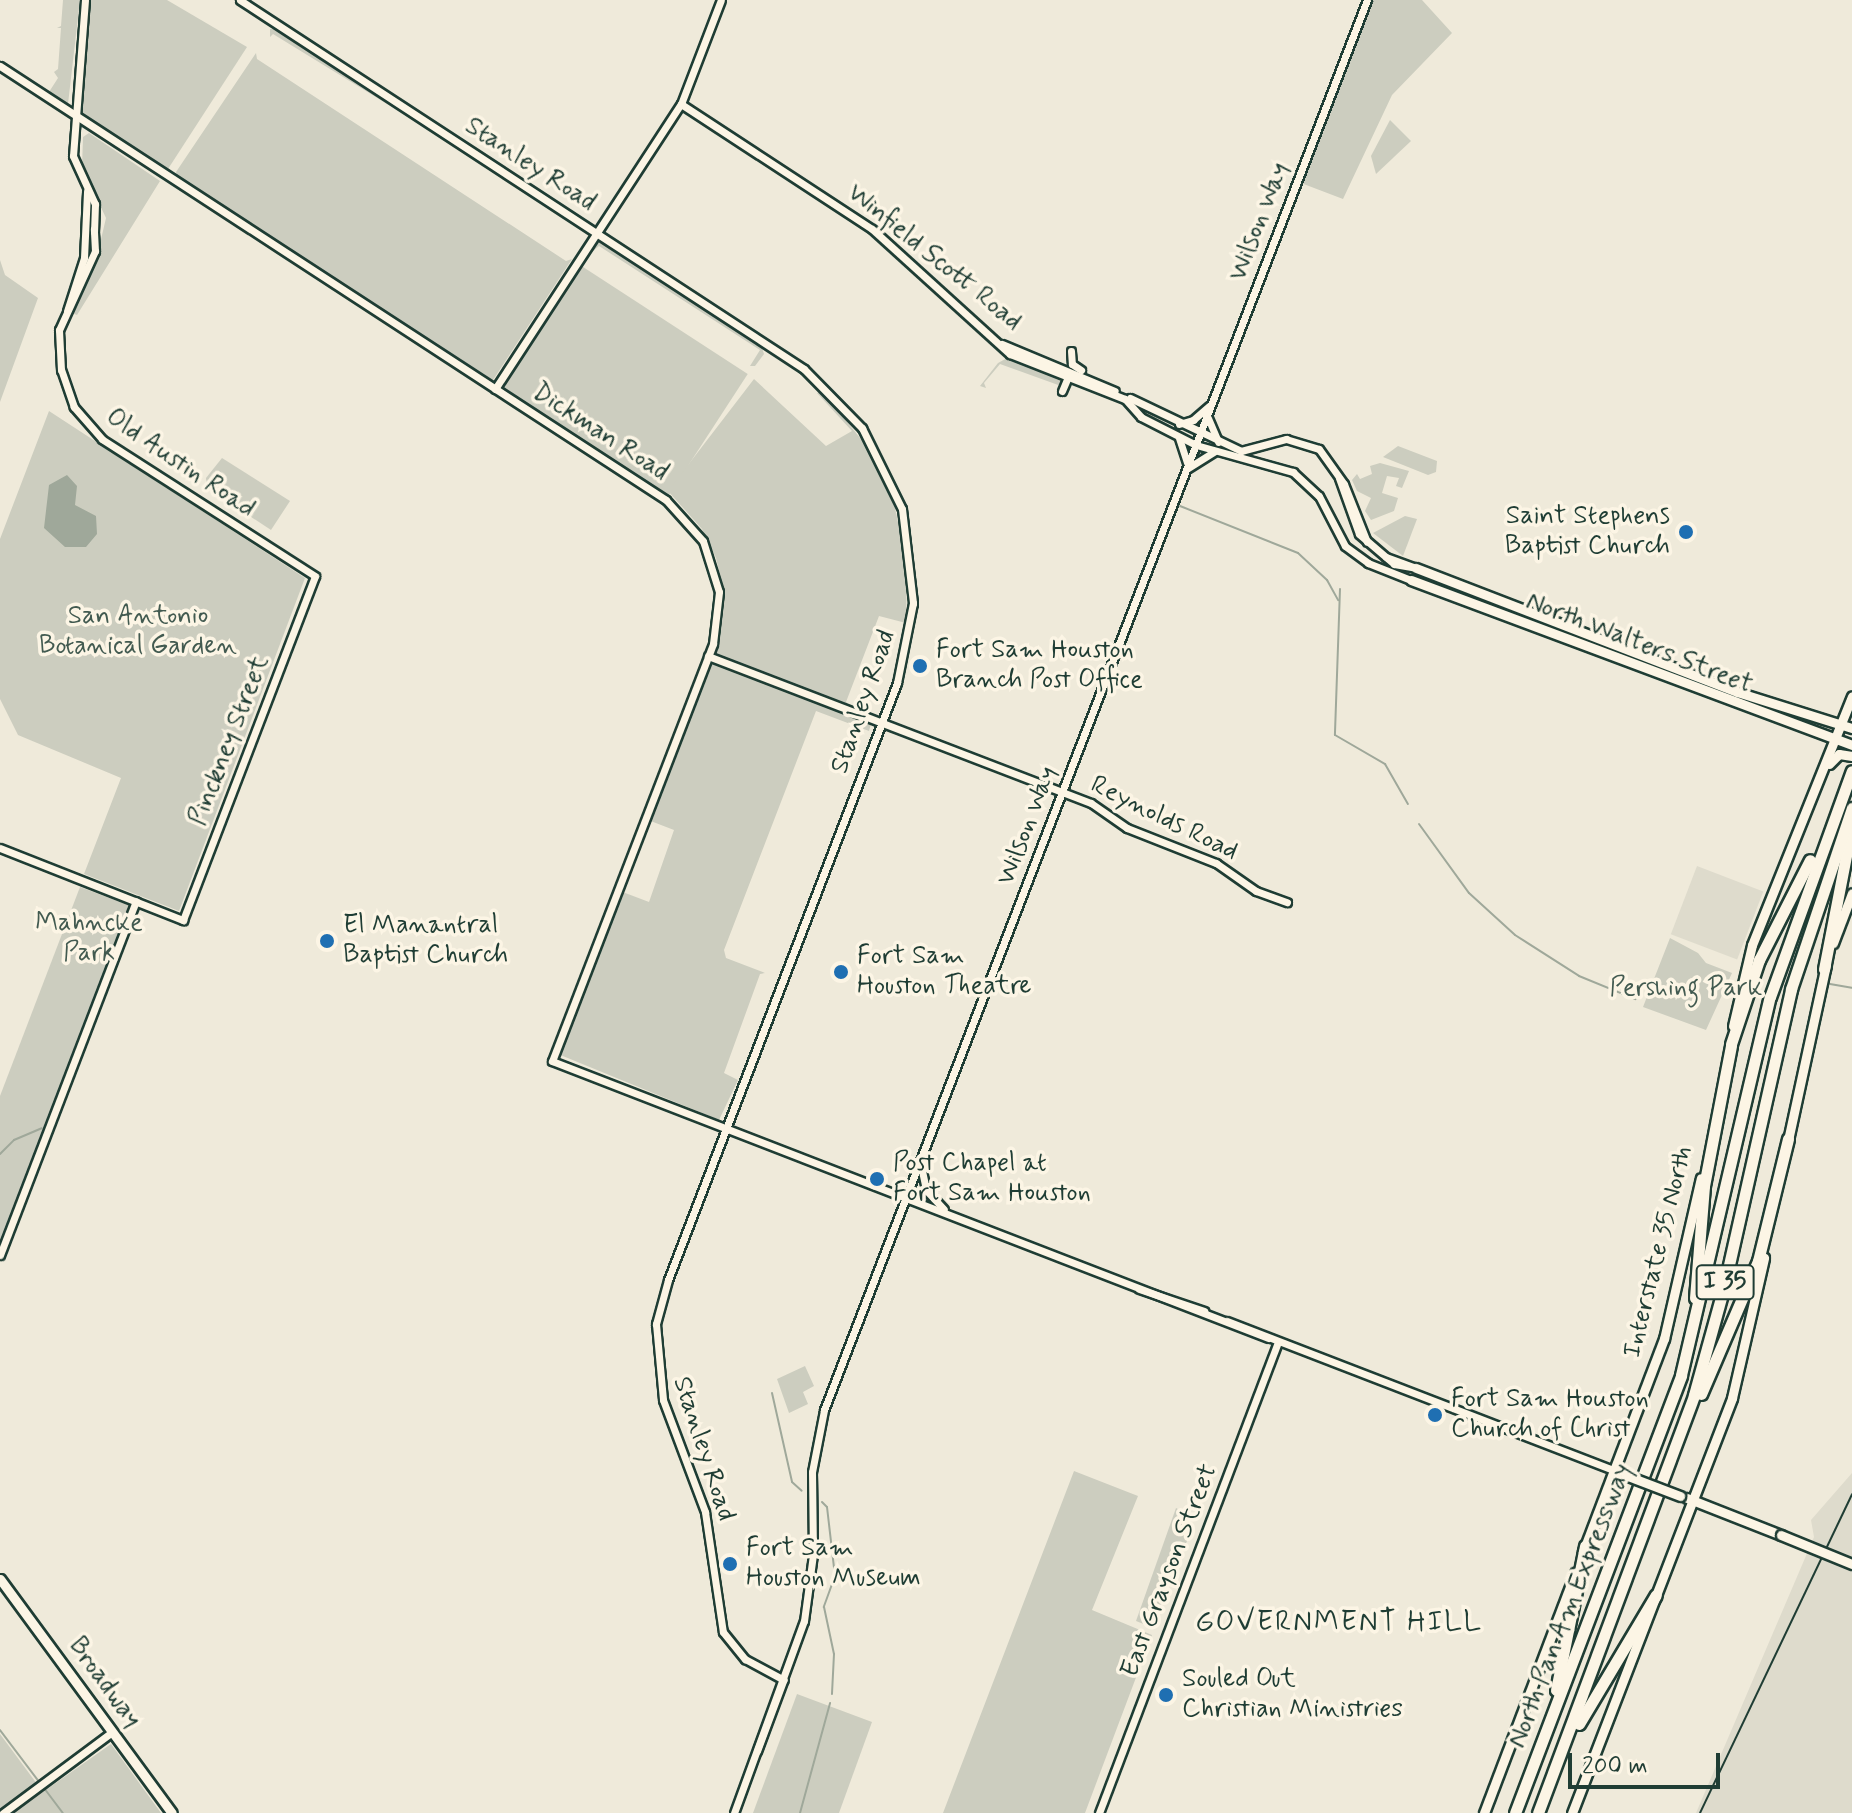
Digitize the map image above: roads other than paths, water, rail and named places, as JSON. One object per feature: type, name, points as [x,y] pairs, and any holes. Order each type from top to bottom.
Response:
[{"type":"highway","name":"North Pan Am Expressway","points":[[1515,1813],[1655,1450],[1700,1308],[1760,1037],[1788,938],[1852,770]]},
{"type":"highway","points":[[1655,1450],[1698,1285],[1704,1186],[1731,1045],[1759,960],[1852,770]]},
{"type":"highway","name":"North Pan Am Expressway","points":[[1540,1813],[1666,1475],[1713,1330],[1779,1039],[1813,915],[1852,808]]},
{"type":"highway","points":[[1824,969],[1852,825]]},
{"type":"highway","points":[[1666,1475],[1758,1261],[1788,1139]]},
{"type":"highway","points":[[1515,1813],[1556,1690],[1585,1546]]},
{"type":"highway","points":[[1540,1813],[1582,1716],[1656,1595]]},
{"type":"main road","name":"North Walters Street","points":[[1416,568],[1737,692],[1846,726]]},
{"type":"main road","name":"North Walters Street","points":[[1411,580],[1852,745]]},
{"type":"main road","name":"Interstate 35 North","points":[[1484,1813],[1664,1339],[1752,945],[1819,780],[1846,726],[1852,696]]},
{"type":"main road","points":[[1819,780],[1836,755],[1852,756]]},
{"type":"main road","points":[[1572,1813],[1732,1398],[1824,969],[1852,893]]},
{"type":"main road","points":[[1613,1470],[1852,1564]]},
{"type":"main road","name":"Broadway","points":[[0,1579],[172,1813]]},
{"type":"street","name":"Old Austin Road","points":[[85,0],[74,165],[95,204],[92,258],[59,330],[61,370],[74,407],[91,430],[315,576]]},
{"type":"street","name":"Stanley Road","points":[[240,0],[804,369],[843,404],[871,441],[902,509],[913,565],[907,648],[882,723],[662,1297],[656,1360],[663,1400],[705,1512],[723,1632],[745,1659],[784,1680]]},
{"type":"street","points":[[495,389],[681,104],[721,0]]},
{"type":"street","name":"Wilson Way","points":[[734,1813],[784,1680],[810,1588],[812,1472],[824,1410],[1367,0]]},
{"type":"street","name":"Dickman Road","points":[[0,66],[666,500],[696,529],[714,566],[719,592],[719,618],[708,656],[552,1061],[726,1128]]},
{"type":"street","name":"Winfield Scott Road","points":[[681,104],[872,229],[1000,343],[1100,381],[1220,444],[1251,451],[1286,439],[1304,441],[1327,456],[1367,542],[1386,557],[1416,568]]},
{"type":"street","name":"Old Austin Road","points":[[67,311],[84,258],[87,191]]},
{"type":"street","points":[[1000,343],[1018,358],[1125,399],[1141,417],[1196,445],[1295,473],[1319,496],[1345,546],[1368,563],[1411,580]]},
{"type":"street","points":[[1054,363],[1071,351],[1074,367],[1100,381]]},
{"type":"street","points":[[1062,391],[1068,377]]},
{"type":"street","points":[[1179,424],[1193,420],[1213,401]]},
{"type":"street","points":[[1208,414],[1208,427],[1220,444]]},
{"type":"street","points":[[1177,436],[1187,469],[1214,452]]},
{"type":"street","name":"Pinckney Street","points":[[136,901],[183,920],[315,576]]},
{"type":"street","name":"Reynolds Road","points":[[708,656],[1063,792],[1127,828],[1216,863],[1256,891],[1287,902]]},
{"type":"street","points":[[0,848],[136,901],[0,1255]]},
{"type":"street","points":[[726,1128],[1613,1470]]},
{"type":"street","points":[[921,1158],[922,1182],[931,1198],[964,1220]]},
{"type":"street","name":"East Grayson Street","points":[[1099,1813],[1278,1342]]},
{"type":"street","points":[[3,1813],[112,1732]]},
{"type":"waterway","points":[[1180,506],[1298,553],[1327,580],[1338,600]]},
{"type":"waterway","points":[[1340,589],[1335,735],[1385,764],[1408,804]]},
{"type":"waterway","points":[[1419,824],[1469,893],[1515,935],[1579,976],[1635,999]]},
{"type":"waterway","points":[[1830,984],[1852,988]]},
{"type":"waterway","points":[[0,1154],[14,1140],[42,1128]]},
{"type":"waterway","points":[[772,1393],[792,1482],[802,1491]]},
{"type":"waterway","points":[[822,1502],[827,1507],[835,1576],[824,1607],[834,1654],[832,1694]]},
{"type":"waterway","points":[[800,1813],[830,1703]]},
{"type":"waterway","points":[[0,1730],[40,1783]]},
{"type":"waterway","points":[[44,1788],[63,1813]]},
{"type":"railway","points":[[1700,1813],[1852,1494]]},
{"type":"place","name":"Saint Stephens Baptist Church","points":[[1686,532]]},
{"type":"place","name":"Fort Sam Houston Branch Post Office","points":[[920,666]]},
{"type":"place","name":"El Manantral Baptist Church","points":[[327,941]]},
{"type":"place","name":"Fort Sam Houston Theatre","points":[[841,972]]},
{"type":"place","name":"Post Chapel at Fort Sam Houston","points":[[877,1179]]},
{"type":"place","name":"Fort Sam Houston Church of Christ","points":[[1435,1415]]},
{"type":"place","name":"Fort Sam Houston Museum","points":[[730,1564]]},
{"type":"place","name":"Souled Out Christian Ministries","points":[[1166,1695]]},
{"type":"district","name":"GOVERNMENT HILL","points":[[1339,1623]]},
{"type":"park label","name":"San Antonio Botanical Garden","points":[[138,632]]},
{"type":"park label","name":"Mahncke Park","points":[[89,939]]},
{"type":"park label","name":"Pershing Park","points":[[1686,989]]}]
